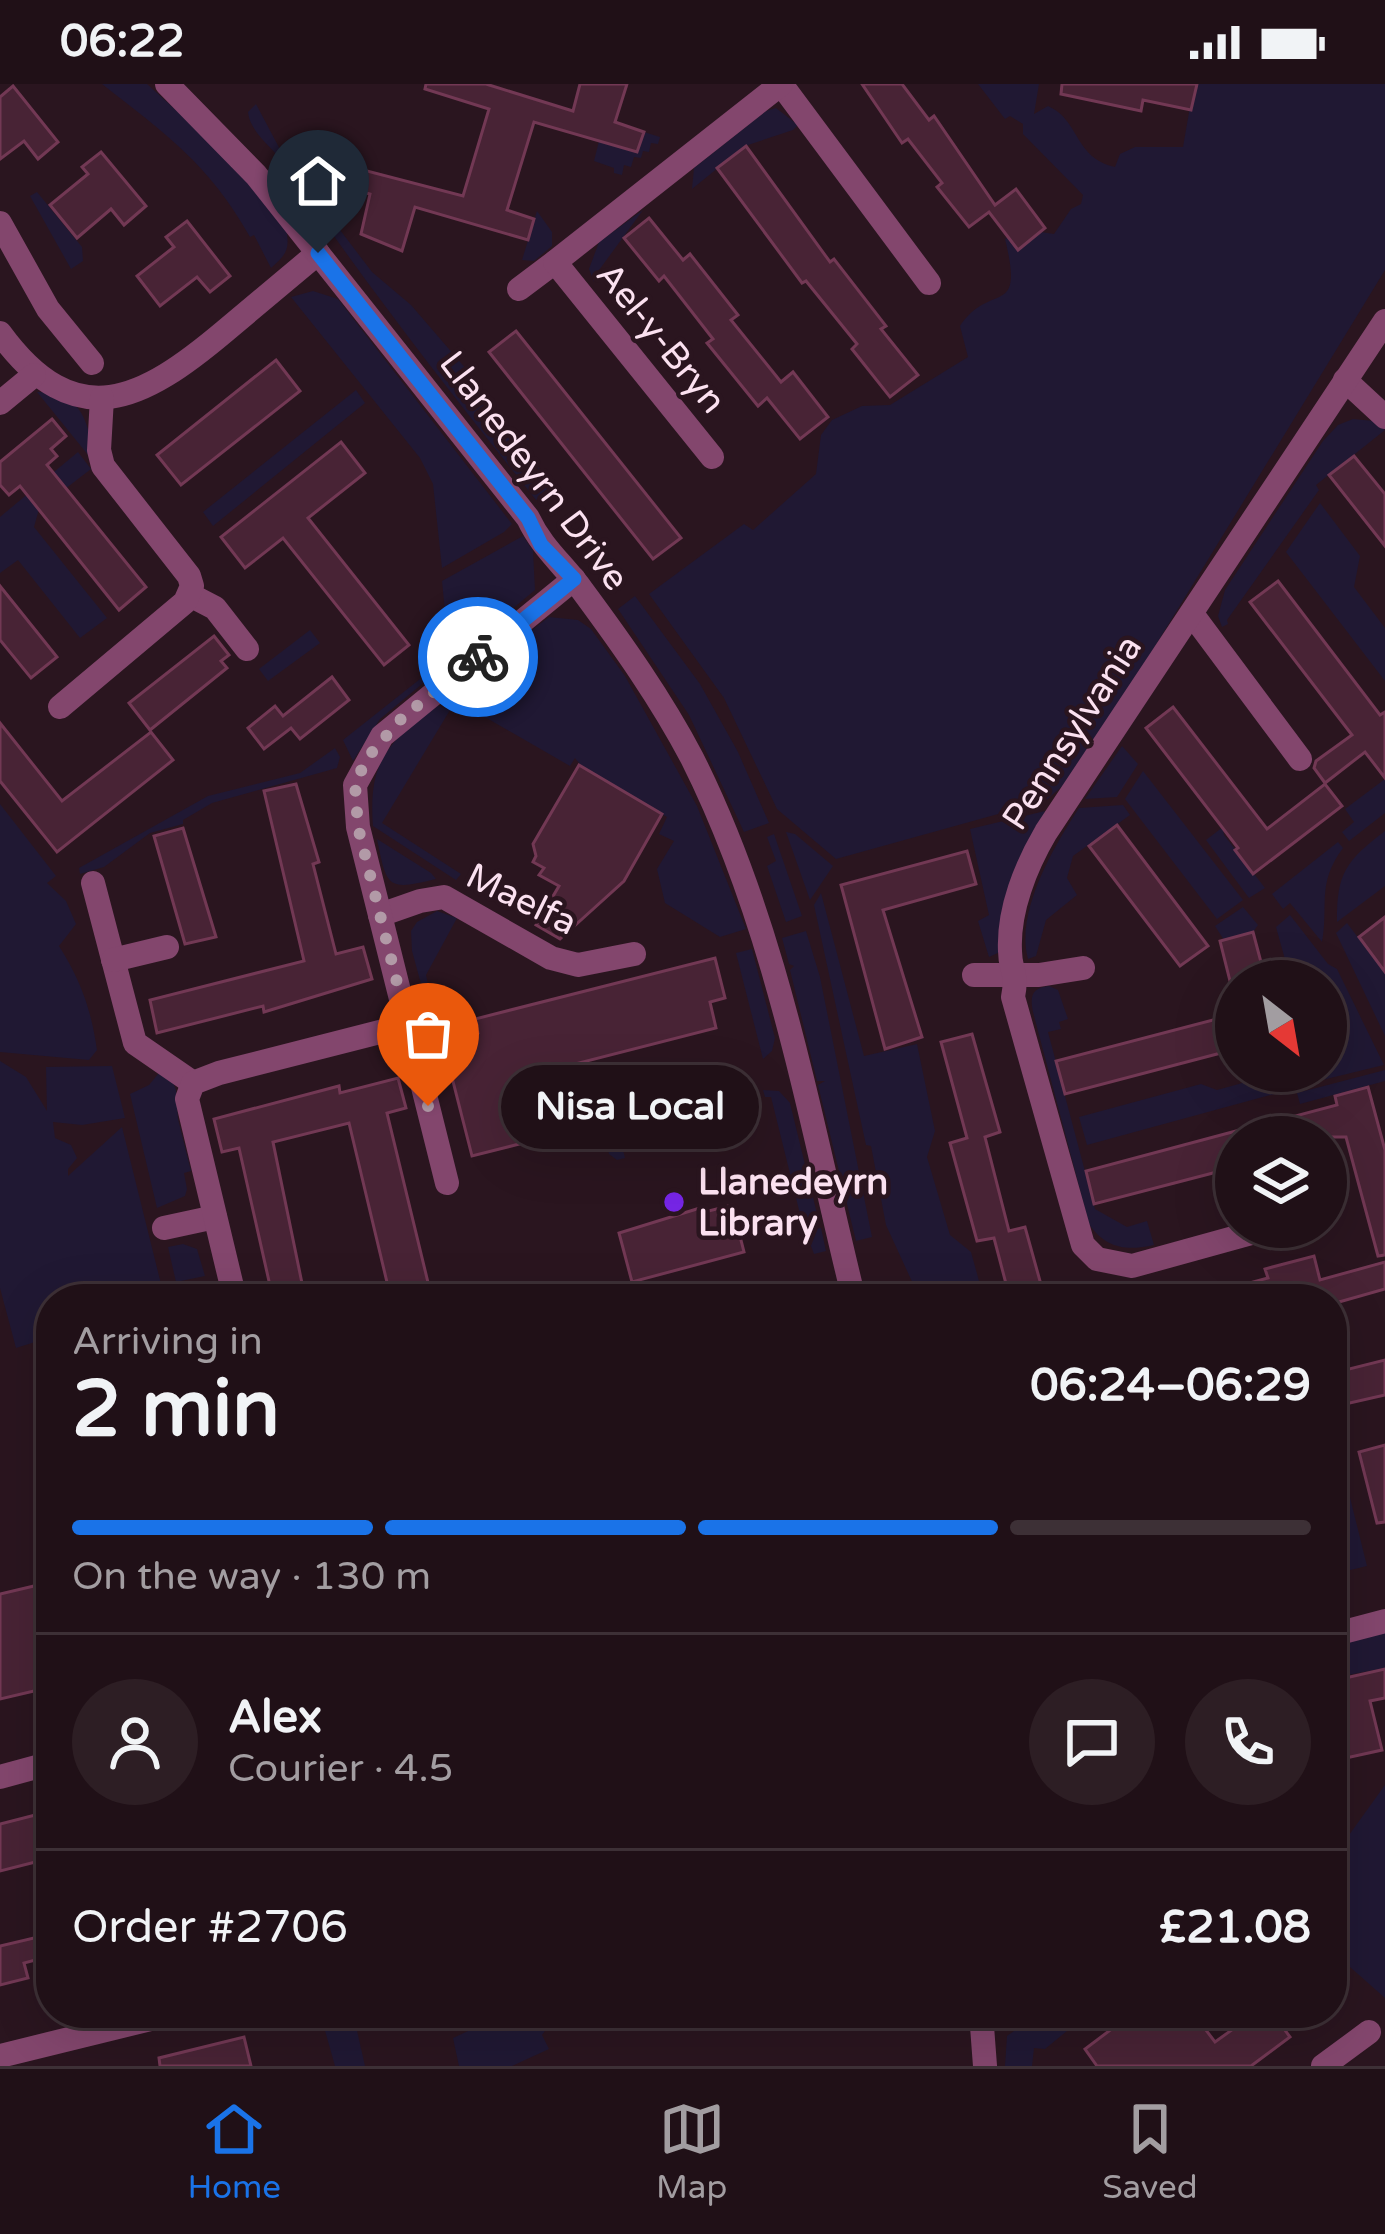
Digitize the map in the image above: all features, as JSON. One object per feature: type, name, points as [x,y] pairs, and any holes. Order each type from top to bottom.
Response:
[{"type":"street","name":"Llanedeyrn Drive","points":[[167,84],[244,160],[528,518],[541,545],[574,579],[670,719],[711,799],[768,950],[850,1284]]},
{"type":"street","name":"Ael-y-Bryn","points":[[712,457],[555,262],[781,84],[929,283]]},
{"type":"street","points":[[0,223],[48,309],[92,363]]},
{"type":"street","points":[[0,333],[34,375],[58,388],[102,398],[145,389],[318,253]]},
{"type":"street","points":[[519,289],[555,262]]},
{"type":"street","name":"Pennsylvania","points":[[1215,1243],[1132,1266],[1097,1259],[1083,1245],[1013,997],[1018,973],[1009,956],[1012,925],[1030,860],[1385,321]]},
{"type":"street","points":[[0,403],[34,375]]},
{"type":"street","points":[[1346,380],[1385,417]]},
{"type":"street","points":[[102,398],[99,450],[104,466],[189,576],[190,595]]},
{"type":"street","points":[[447,1183],[358,827],[355,784],[382,736],[574,579]]},
{"type":"street","points":[[190,595],[214,608],[248,649]]},
{"type":"street","points":[[60,707],[190,595]]},
{"type":"street","points":[[1192,614],[1300,759]]},
{"type":"street","points":[[93,883],[135,1043],[193,1083]]},
{"type":"street","name":"Maelfa","points":[[380,915],[444,897],[551,958],[578,965],[634,955]]},
{"type":"street","points":[[113,960],[167,947]]},
{"type":"street","points":[[974,975],[1040,975],[1083,968]]},
{"type":"street","points":[[231,1284],[187,1099],[193,1083],[219,1072],[407,1025]]},
{"type":"street","points":[[164,1228],[215,1217]]},
{"type":"street","points":[[1347,1631],[1385,1621]]},
{"type":"street","points":[[0,1777],[36,1767]]},
{"type":"street","points":[[0,2056],[114,2028]]},
{"type":"street","points":[[982,2028],[985,2066]]},
{"type":"street","points":[[1323,2066],[1369,2032]]},
{"type":"shaded area","points":[[102,84],[147,84],[217,147],[286,228],[284,255],[271,268],[254,235],[250,237],[202,170]]},
{"type":"shaded area","points":[[978,84],[1039,84],[1034,114],[1048,106],[1058,112],[1092,156],[1115,167],[1120,154],[1135,147],[1183,147],[1194,84],[1385,84],[1385,270],[1113,715],[1066,783],[1045,801],[836,859],[777,809],[724,698],[649,594],[744,524],[753,530],[816,474],[821,435],[832,420],[862,406],[890,405],[968,357],[960,326],[972,312],[1008,290],[1005,239],[1021,229],[1054,234],[1071,209],[1081,204],[1083,195],[1023,134],[1023,124],[1010,116],[1005,119]]},
{"type":"shaded area","points":[[256,104],[283,155],[372,272],[411,305],[467,370],[554,488],[536,500],[439,376],[253,127],[248,112]]},
{"type":"shaded area","points":[[776,108],[798,125],[745,146],[692,189],[694,168]]},
{"type":"shaded area","points":[[644,132],[660,137],[658,144],[651,143],[641,158],[634,157],[631,167],[624,165],[622,175],[594,161],[599,141],[637,152]]},
{"type":"shaded area","points":[[37,192],[82,247],[83,261],[71,269],[30,196]]},
{"type":"shaded area","points":[[643,210],[594,282],[589,269],[599,242]]},
{"type":"shaded area","points":[[537,211],[552,232],[552,246],[534,261],[522,260]]},
{"type":"shaded area","points":[[313,291],[338,299],[512,524],[504,532],[442,568],[433,484],[420,458],[291,297]]},
{"type":"shaded area","points":[[356,390],[365,403],[213,526],[203,512]]},
{"type":"shaded area","points":[[37,392],[64,397],[81,412],[93,461]]},
{"type":"shaded area","points":[[1353,419],[1374,421],[1385,430],[1316,485],[1319,490],[1222,627],[1218,616],[1225,590],[1323,441],[1338,425]]},
{"type":"shaded area","points":[[78,452],[91,469],[39,509],[34,527],[107,618],[80,638],[18,560],[0,573],[0,517]]},
{"type":"shaded area","points":[[1320,503],[1360,556],[1354,587],[1385,628],[1385,681],[1286,552]]},
{"type":"shaded area","points":[[523,536],[533,551],[535,590],[380,719],[353,761],[343,740],[434,668],[448,642],[442,581]]},
{"type":"shaded area","points":[[635,596],[700,684],[738,752],[769,823],[744,832],[689,715],[618,609]]},
{"type":"shaded area","points":[[549,617],[578,620],[591,629],[625,676],[697,806],[746,929],[720,937],[665,903],[657,869],[674,841],[659,834],[667,817],[588,774],[575,758],[570,766],[452,698],[451,692]]},
{"type":"shaded area","points":[[310,630],[320,643],[268,681],[259,669]]},
{"type":"shaded area","points":[[437,705],[450,710],[382,823],[461,874],[456,880],[373,826],[374,785],[385,755]]},
{"type":"shaded area","points":[[1122,746],[1138,764],[1117,797],[1085,799]]},
{"type":"shaded area","points":[[335,748],[340,757],[337,768],[212,803],[183,824],[150,833],[104,867],[80,874],[79,868],[208,796],[300,773]]},
{"type":"shaded area","points":[[1143,771],[1243,900],[1217,919],[1125,799]]},
{"type":"shaded area","points":[[1385,779],[1385,813],[1349,841],[1342,832],[1354,822],[1345,809]]},
{"type":"shaded area","points":[[0,804],[56,876],[47,883],[66,901],[76,924],[59,946],[92,1021],[97,1050],[89,1060],[0,1052]]},
{"type":"shaded area","points":[[1123,805],[1130,815],[1073,856],[1067,878],[1077,895],[1046,920],[1036,956],[1028,959],[1025,941],[1032,901],[1069,823],[1079,808]]},
{"type":"shaded area","points":[[1045,811],[1000,952],[989,957],[978,921],[989,915],[970,829]]},
{"type":"shaded area","points":[[1223,827],[1224,835],[1265,888],[1249,898],[1206,840]]},
{"type":"shaded area","points":[[1385,831],[1385,886],[1337,922],[1346,869]]},
{"type":"shaded area","points":[[786,832],[795,834],[833,866],[810,900]]},
{"type":"shaded area","points":[[774,834],[802,916],[786,922],[767,866],[776,861],[767,837]]},
{"type":"shaded area","points":[[377,839],[436,879],[408,885],[392,882]]},
{"type":"shaded area","points":[[1338,842],[1343,848],[1326,884],[1322,942],[1290,903],[1283,909],[1272,894]]},
{"type":"shaded area","points":[[821,893],[864,1056],[917,1044],[935,1131],[927,1157],[950,1235],[971,1252],[980,1284],[913,1284],[886,1225],[814,905]]},
{"type":"shaded area","points":[[1243,907],[1258,925],[1253,932],[1224,940],[1215,926]]},
{"type":"shaded area","points":[[437,911],[457,918],[426,975],[436,1019],[431,1020],[411,931]]},
{"type":"shaded area","points":[[1290,915],[1325,960],[1285,960],[1276,927]]},
{"type":"shaded area","points":[[1347,923],[1385,973],[1385,1036],[1336,933]]},
{"type":"shaded area","points":[[806,931],[820,977],[872,1237],[856,1241],[818,1085],[825,1081],[817,1081],[790,970],[794,966],[789,964],[782,938]]},
{"type":"shaded area","points":[[752,949],[775,1038],[772,1051],[763,1059],[736,953]]},
{"type":"shaded area","points":[[1049,986],[1058,990],[1068,1019],[1059,1022],[1061,1029],[1048,1032],[1095,1209],[1127,1227],[1147,1221],[1154,1245],[1118,1246],[1089,1224],[1032,1007],[1035,991]]},
{"type":"shaded area","points":[[1347,989],[1384,1065],[1347,1074]]},
{"type":"shaded area","points":[[0,1061],[26,1077],[47,1111],[46,1067],[112,1066],[125,1118],[82,1125],[53,1122],[55,1138],[71,1145],[77,1158],[68,1176],[122,1127],[161,1284],[36,1284],[36,1342],[16,1348],[0,1288]]},
{"type":"shaded area","points":[[1385,1070],[1385,1081],[1347,1091],[1347,1080]]},
{"type":"shaded area","points":[[159,1073],[176,1090],[191,1171],[184,1173],[185,1196],[157,1208],[130,1094],[149,1085]]},
{"type":"shaded area","points":[[1201,1084],[1215,1092],[1282,1092],[1087,1145],[1079,1117]]},
{"type":"shaded area","points":[[763,1090],[779,1091],[790,1103],[819,1222],[813,1224],[821,1228],[826,1251],[814,1254],[771,1097],[765,1097]]},
{"type":"shaded area","points":[[1301,1092],[1344,1092],[1300,1104],[1297,1093]]},
{"type":"shaded area","points":[[615,1119],[625,1158],[617,1160],[609,1154],[603,1128]]},
{"type":"shaded area","points":[[183,1244],[197,1249],[205,1276],[176,1282],[168,1247]]},
{"type":"shaded area","points":[[1347,1485],[1367,1566],[1347,1571]]},
{"type":"shaded area","points":[[1385,1618],[1385,1668],[1347,1675],[1347,1632]]},
{"type":"shaded area","points":[[1385,1785],[1385,1998],[1347,1964],[1349,1835]]},
{"type":"shaded area","points":[[324,2028],[356,2028],[365,2066],[335,2066]]},
{"type":"shaded area","points":[[475,2028],[547,2028],[542,2035],[549,2049],[512,2066],[459,2066],[453,2038]]},
{"type":"shaded area","points":[[1071,2028],[1045,2049],[1034,2048],[1032,2066],[1005,2066],[1007,2036],[1014,2031]]},
{"type":"building","points":[[426,84],[486,84],[573,111],[580,84],[627,84],[615,122],[644,132],[637,152],[534,122],[507,210],[534,219],[528,240],[415,207],[402,251],[361,234],[370,194],[343,186],[348,166],[463,196],[489,109],[425,89]]},
{"type":"building","points":[[862,84],[902,84],[929,120],[934,116],[995,205],[1016,189],[1045,228],[1018,250],[989,212],[969,227],[937,187],[942,183],[908,139],[902,143]]},
{"type":"building","points":[[1062,84],[1197,84],[1191,110],[1143,100],[1141,111],[1061,94]]},
{"type":"building","points":[[13,86],[58,142],[38,159],[24,141],[0,159],[0,97]]},
{"type":"building","points":[[746,146],[830,262],[834,259],[886,326],[881,329],[918,375],[890,397],[852,349],[857,344],[806,281],[802,283],[717,168]]},
{"type":"building","points":[[101,152],[146,206],[124,225],[111,209],[77,238],[50,205],[88,174],[82,167]]},
{"type":"building","points":[[649,218],[683,260],[690,254],[738,315],[731,320],[781,382],[793,372],[828,417],[800,439],[767,398],[758,406],[707,343],[713,339],[664,276],[659,281],[624,238]]},
{"type":"building","points":[[187,221],[230,276],[210,292],[197,277],[160,306],[137,276],[174,247],[166,237]]},
{"type":"building","points":[[516,331],[681,538],[653,559],[489,352]]},
{"type":"building","points":[[276,360],[300,391],[181,485],[157,455]]},
{"type":"building","points":[[52,419],[66,436],[51,449],[57,456],[47,465],[146,587],[119,610],[20,486],[9,495],[0,485],[0,462]]},
{"type":"building","points":[[341,442],[365,473],[308,518],[409,645],[384,665],[283,538],[245,568],[221,537]]},
{"type":"building","points":[[1354,456],[1385,494],[1385,546],[1329,475]]},
{"type":"building","points":[[1278,581],[1380,715],[1385,712],[1385,778],[1365,752],[1325,783],[1314,768],[1316,761],[1352,735],[1250,602]]},
{"type":"building","points":[[0,586],[57,657],[31,678],[0,640]]},
{"type":"building","points":[[214,636],[229,655],[221,661],[227,668],[150,730],[129,703]]},
{"type":"building","points":[[332,677],[349,700],[300,739],[291,728],[264,749],[248,728],[275,706],[283,716]]},
{"type":"building","points":[[1173,707],[1267,829],[1325,784],[1342,806],[1253,874],[1146,728]]},
{"type":"building","points":[[0,723],[62,801],[151,732],[173,760],[57,852],[0,781]]},
{"type":"building","points":[[579,765],[662,814],[624,881],[560,939],[536,925],[559,886],[539,875],[544,868],[533,862],[533,844]]},
{"type":"building","points":[[296,784],[319,862],[313,864],[336,954],[363,947],[372,979],[264,1012],[263,1006],[157,1033],[150,1000],[304,961],[264,791]]},
{"type":"building","points":[[1117,825],[1208,946],[1180,966],[1089,846]]},
{"type":"building","points":[[183,828],[216,937],[185,944],[154,836]]},
{"type":"building","points":[[967,851],[976,884],[883,910],[922,1037],[885,1049],[841,885]]},
{"type":"building","points":[[1385,917],[1385,972],[1359,937]]},
{"type":"building","points":[[1253,932],[1260,960],[1225,960],[1220,941]]},
{"type":"building","points":[[715,958],[725,998],[710,1002],[716,1028],[524,1077],[539,1139],[472,1156],[443,1042],[478,1033],[475,1019]]},
{"type":"building","points":[[1215,1019],[1215,1055],[1065,1094],[1056,1061]]},
{"type":"building","points":[[972,1034],[1000,1132],[985,1137],[1009,1231],[1025,1227],[1041,1284],[1006,1284],[994,1238],[977,1241],[950,1143],[967,1138],[941,1042]]},
{"type":"building","points":[[398,1078],[406,1108],[387,1113],[428,1284],[387,1284],[349,1123],[273,1142],[302,1284],[270,1284],[239,1148],[222,1152],[214,1119],[339,1086],[340,1093]]},
{"type":"building","points":[[1368,1087],[1385,1150],[1385,1255],[1378,1256],[1347,1141],[1347,1116],[1296,1116],[1337,1105],[1335,1096]]},
{"type":"building","points":[[1215,1137],[1215,1172],[1094,1204],[1086,1171]]},
{"type":"building","points":[[732,1205],[744,1252],[632,1282],[619,1233],[700,1208],[701,1213]]},
{"type":"building","points":[[1314,1256],[1320,1280],[1385,1262],[1385,1289],[1347,1300],[1347,1284],[1246,1284],[1268,1278],[1265,1269]]},
{"type":"building","points":[[1385,1360],[1385,1395],[1347,1404],[1347,1370]]},
{"type":"building","points":[[1385,1445],[1385,1522],[1377,1523],[1359,1452]]},
{"type":"building","points":[[36,1586],[36,1691],[0,1699],[0,1594]]},
{"type":"building","points":[[1385,1669],[1385,1698],[1370,1701],[1382,1750],[1347,1758],[1347,1678]]},
{"type":"building","points":[[36,1815],[36,1862],[0,1871],[0,1824]]},
{"type":"building","points":[[36,1937],[36,1960],[24,1963],[28,1978],[0,1985],[0,1946]]},
{"type":"building","points":[[1113,2028],[1204,2028],[1215,2042],[1234,2028],[1283,2028],[1290,2037],[1251,2066],[1097,2066],[1085,2049]]},
{"type":"building","points":[[244,2037],[251,2066],[160,2066],[159,2058]]},
{"type":"way so far","points":[[428,1106],[358,827],[355,784],[382,736],[478,657]]},
{"type":"place","name":"Nisa Local","points":[[428,1106]]},
{"type":"place","name":"Llanedeyrn Library","points":[[674,1202]]},
{"type":"route","points":[[318,253],[528,518],[541,545],[574,579],[478,657]]}]
